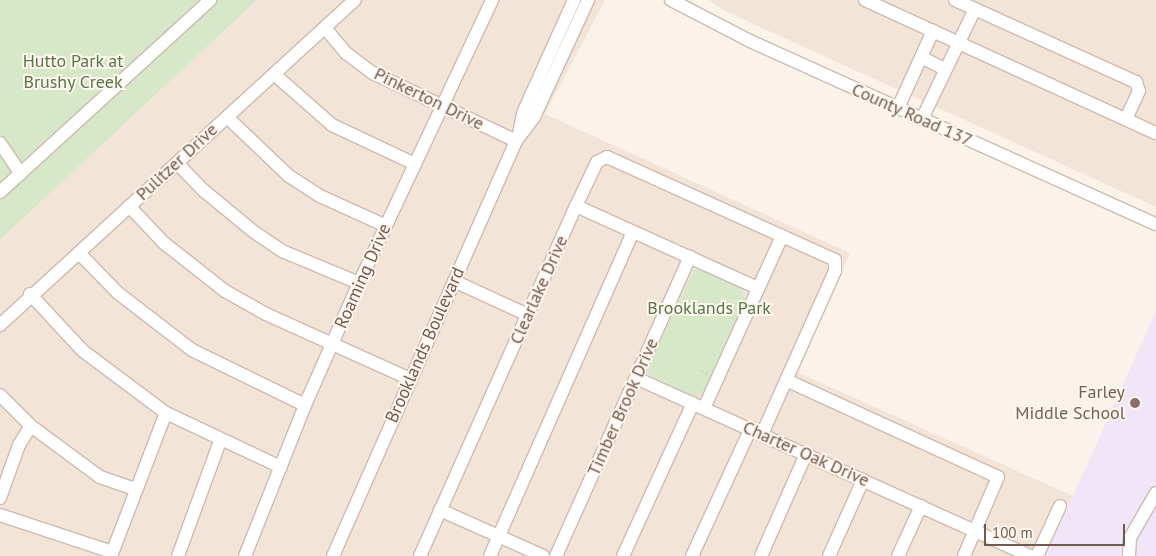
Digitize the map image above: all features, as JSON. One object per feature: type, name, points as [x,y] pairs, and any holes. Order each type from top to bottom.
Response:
[{"type":"street","points":[[0,192],[210,0]]},
{"type":"street","name":"Pulitzer Drive","points":[[0,325],[30,294],[79,253],[355,0]]},
{"type":"street","name":"Roaming Drive","points":[[245,556],[305,405],[414,164],[492,0]]},
{"type":"street","name":"Brooklands Boulevard","points":[[332,556],[518,138],[523,113],[574,0]]},
{"type":"street","name":"Brooklands Boulevard","points":[[518,138],[534,117],[588,0]]},
{"type":"street","name":"County Road 137","points":[[672,0],[750,41],[1156,224]]},
{"type":"street","points":[[865,0],[1156,133]]},
{"type":"street","points":[[955,0],[1136,82],[1139,91],[1126,119]]},
{"type":"street","points":[[922,119],[957,42],[975,9]]},
{"type":"street","name":"Pinkerton Drive","points":[[325,28],[346,53],[372,73],[442,106],[518,138]]},
{"type":"street","points":[[898,108],[933,31]]},
{"type":"street","points":[[921,58],[945,69]]},
{"type":"street","points":[[274,74],[332,125],[414,164]]},
{"type":"street","points":[[227,117],[289,176],[320,196],[386,226]]},
{"type":"street","points":[[0,143],[21,174]]},
{"type":"street","name":"Clearlake Drive","points":[[420,556],[597,162],[607,157],[782,236]]},
{"type":"street","points":[[177,162],[220,205],[261,237],[282,251],[359,284]]},
{"type":"street","points":[[130,206],[164,243],[225,291],[332,345],[410,379]]},
{"type":"street","points":[[576,206],[758,288]]},
{"type":"street","points":[[490,556],[634,232]]},
{"type":"street","points":[[623,556],[758,288],[782,236],[832,258],[836,265],[786,380],[756,431],[692,556]]},
{"type":"street","points":[[79,253],[118,293],[192,350],[305,405]]},
{"type":"street","name":"Timber Brook Drive","points":[[556,556],[690,257]]},
{"type":"street","points":[[454,281],[528,316]]},
{"type":"street","points":[[30,294],[83,351],[166,413],[281,467]]},
{"type":"street","name":"Charter Oak Drive","points":[[636,378],[1031,556]]},
{"type":"street","points":[[786,380],[998,477],[998,483],[964,556]]},
{"type":"street","points":[[0,395],[31,426],[100,477],[135,489]]},
{"type":"street","points":[[0,515],[111,554],[166,413]]},
{"type":"street","points":[[0,498],[19,445],[31,426]]},
{"type":"street","points":[[178,556],[220,440]]},
{"type":"street","points":[[761,556],[806,454]]},
{"type":"street","points":[[829,556],[863,480]]},
{"type":"street","points":[[1129,556],[1130,538],[1156,493]]},
{"type":"street","points":[[898,556],[921,506]]},
{"type":"street","points":[[1036,556],[1060,506]]},
{"type":"street","points":[[440,510],[543,556]]},
{"type":"path","points":[[702,372],[709,375]]},
{"type":"shaded area","points":[[257,0],[605,0],[545,114],[850,253],[797,372],[1073,496],[1045,556],[0,556],[0,240]]},
{"type":"shaded area","points":[[708,0],[1156,0],[1156,207],[727,12]]},
{"type":"shaded area","name":"Farley Middle School","points":[[1156,311],[1156,556],[1045,556],[1073,496]]},
{"type":"green space","name":"Hutto Park at Brushy Creek","points":[[0,0],[257,0],[0,240]]},
{"type":"green space","name":"Brooklands Park","points":[[694,270],[701,270],[741,288],[746,301],[704,392],[693,397],[648,374],[648,366]]},
{"type":"place","name":"Farley Middle School","points":[[1135,403]]}]
